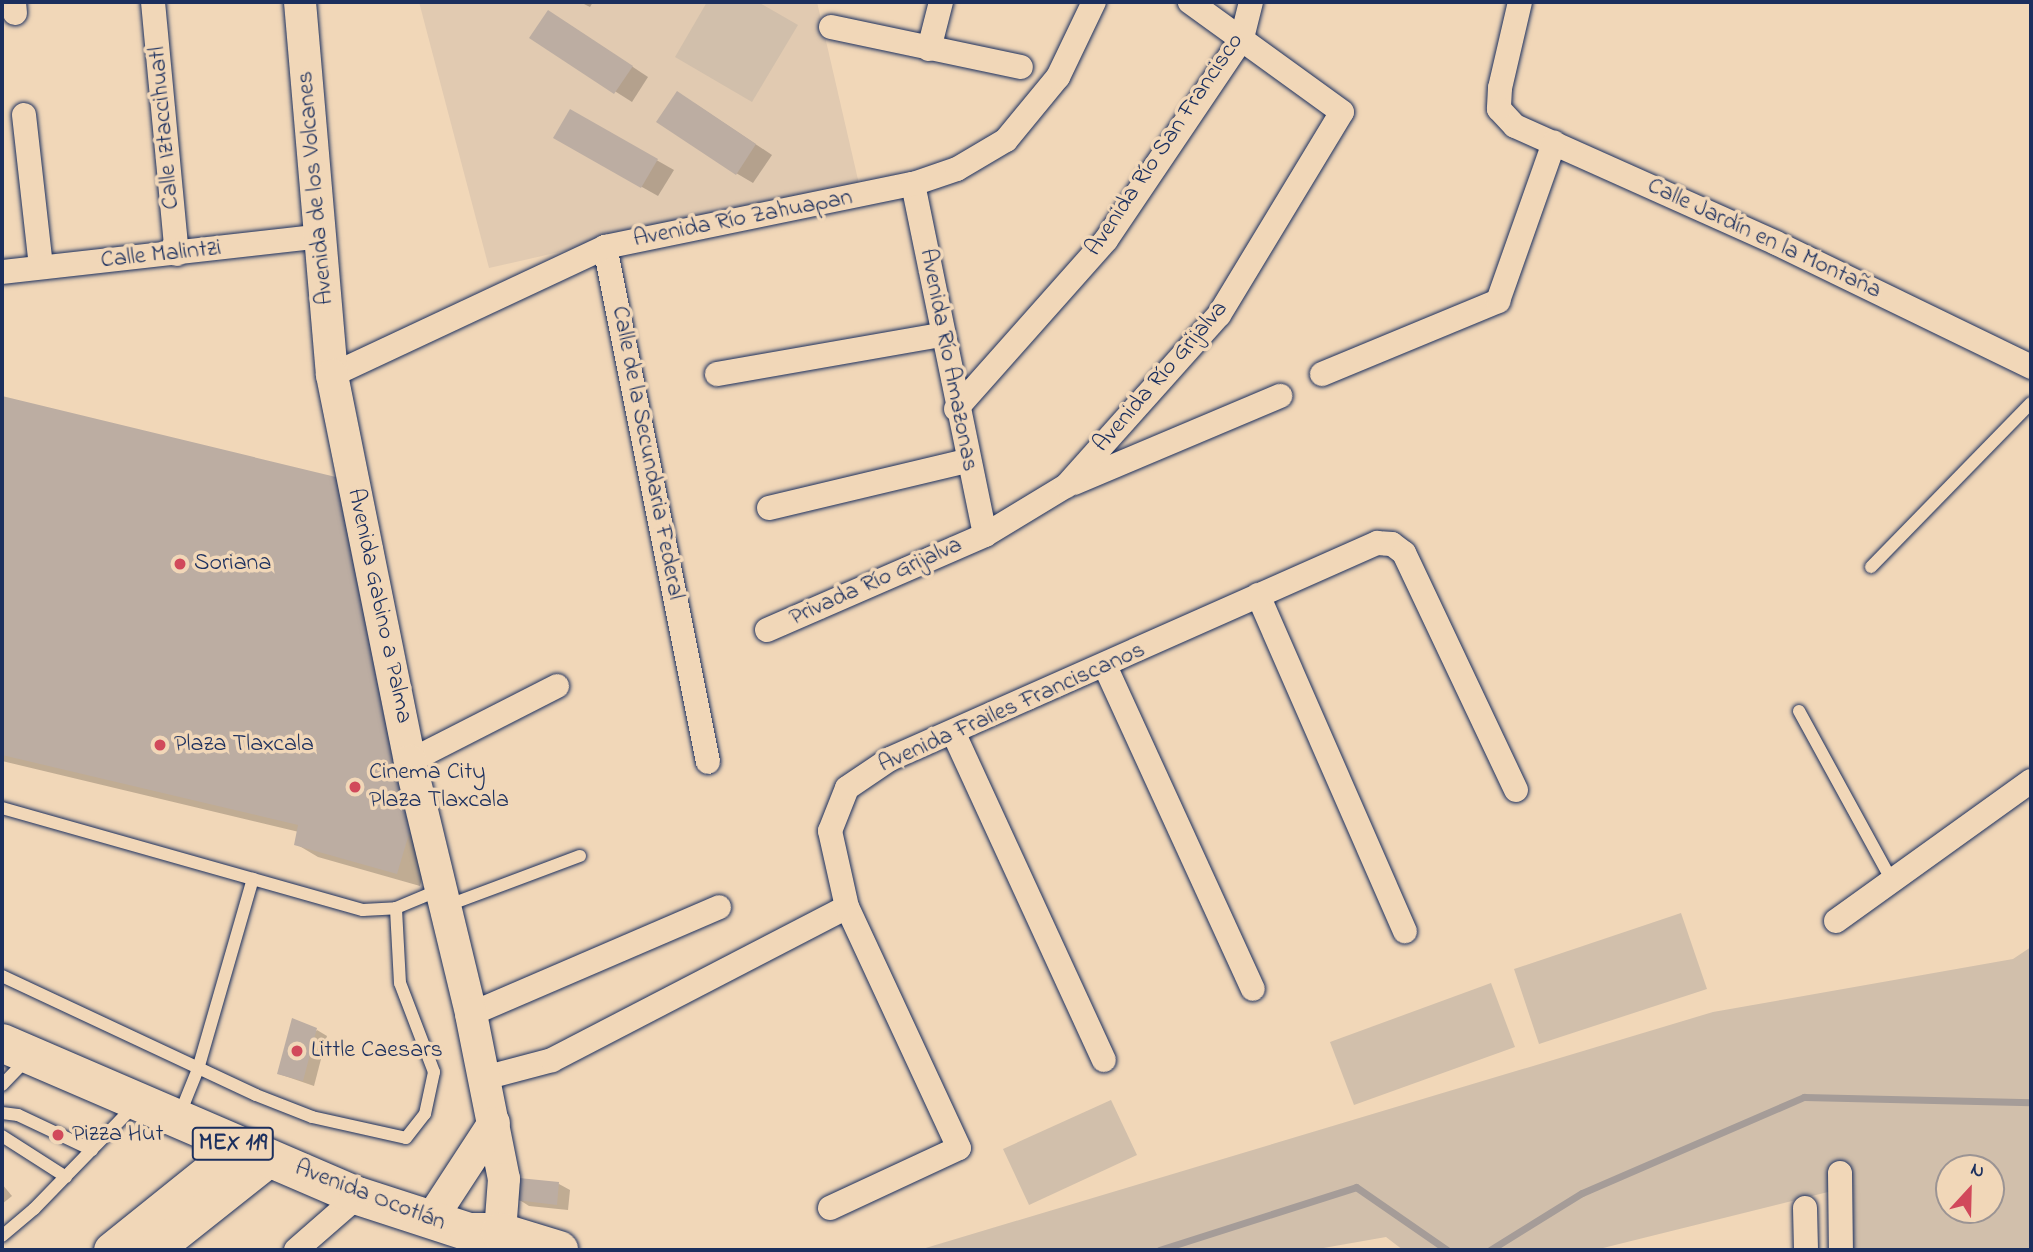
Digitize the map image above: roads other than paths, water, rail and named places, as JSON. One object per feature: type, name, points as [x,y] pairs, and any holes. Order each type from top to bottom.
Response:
[{"type":"main road","name":"Avenida Ocotlán","points":[[16,1050],[358,1195],[489,1243],[559,1250]]},
{"type":"main road","points":[[111,1250],[255,1152]]},
{"type":"main road","points":[[154,1250],[255,1152]]},
{"type":"street","name":"Calle Iztaccihuatl","points":[[153,2],[177,254]]},
{"type":"street","name":"Avenida de los Volcanes","points":[[300,2],[332,375]]},
{"type":"street","points":[[929,49],[941,2]]},
{"type":"street","name":"Avenida Río Zahuapan","points":[[332,375],[605,247],[913,184],[957,169],[1006,140],[1058,77],[1094,2]]},
{"type":"street","points":[[1190,2],[1242,38]]},
{"type":"street","name":"Avenida Río San Francisco","points":[[956,409],[1106,240],[1242,38],[1251,2]]},
{"type":"street","name":"Calle Jardín en la Montaña","points":[[1520,2],[1499,109],[1515,126],[1776,243],[2031,367]]},
{"type":"street","points":[[831,27],[1021,67]]},
{"type":"street","name":"Avenida Río Grijalva","points":[[985,535],[1066,486],[1219,315],[1342,112],[1242,38]]},
{"type":"street","points":[[24,115],[41,267]]},
{"type":"street","points":[[1322,374],[1498,301],[1554,143]]},
{"type":"street","name":"Avenida Río Amazonas","points":[[913,184],[956,409],[985,535]]},
{"type":"street","name":"Calle Malintzi","points":[[2,272],[321,236]]},
{"type":"street","name":"Calle de la Secundaria Federal","points":[[605,247],[708,762]]},
{"type":"street","points":[[717,374],[941,335]]},
{"type":"street","name":"Avenida Gabino a Palma","points":[[332,375],[440,899],[471,1014],[494,1123],[504,1179],[489,1243]]},
{"type":"street","points":[[1066,486],[1280,396]]},
{"type":"street","points":[[769,508],[967,461]]},
{"type":"street","name":"Privada Río Grijalva","points":[[766,630],[985,535]]},
{"type":"street","name":"Avenida Frailes Franciscanos","points":[[830,1208],[959,1148],[847,907],[830,831],[847,788],[890,759],[1105,666],[1377,543],[1392,544],[1404,553],[1516,789]]},
{"type":"street","points":[[1258,595],[1405,930]]},
{"type":"street","points":[[1105,666],[1253,989]]},
{"type":"street","points":[[411,761],[557,686]]},
{"type":"street","points":[[953,733],[1104,1060]]},
{"type":"street","points":[[1836,921],[2031,781]]},
{"type":"street","points":[[471,1014],[719,907]]},
{"type":"street","points":[[484,1078],[552,1060],[847,907]]},
{"type":"street","points":[[430,1221],[494,1123]]},
{"type":"street","points":[[1840,1173],[1841,1250]]},
{"type":"street","points":[[296,1250],[358,1195]]},
{"type":"street","points":[[1805,1208],[1806,1250]]},
{"type":"lane","points":[[1871,567],[2031,403]]},
{"type":"lane","points":[[1798,711],[1892,881]]},
{"type":"lane","points":[[2,808],[363,910],[396,908],[440,899],[580,856]]},
{"type":"lane","points":[[178,1120],[198,1069],[253,879]]},
{"type":"lane","points":[[2,976],[198,1069],[312,1116],[407,1138],[425,1115],[434,1072],[400,983],[396,908]]},
{"type":"lane","points":[[2,1085],[16,1050]]},
{"type":"lane","points":[[2,1236],[66,1177],[138,1102]]},
{"type":"lane","points":[[2,1113],[18,1115],[92,1150]]},
{"type":"lane","points":[[2,1136],[66,1177]]},
{"type":"waterway","points":[[1490,1250],[1582,1193],[1804,1097],[2031,1102]]},
{"type":"waterway","points":[[1159,1250],[1356,1187],[1447,1250]]},
{"type":"place","name":"Soriana","points":[[180,564]]},
{"type":"place","name":"Plaza Tlaxcala","points":[[160,745]]},
{"type":"place","name":"Cinema City Plaza Tlaxcala","points":[[355,787]]},
{"type":"place","name":"Little Caesars","points":[[297,1051]]},
{"type":"place","name":"Pizza Hut","points":[[58,1135]]}]
